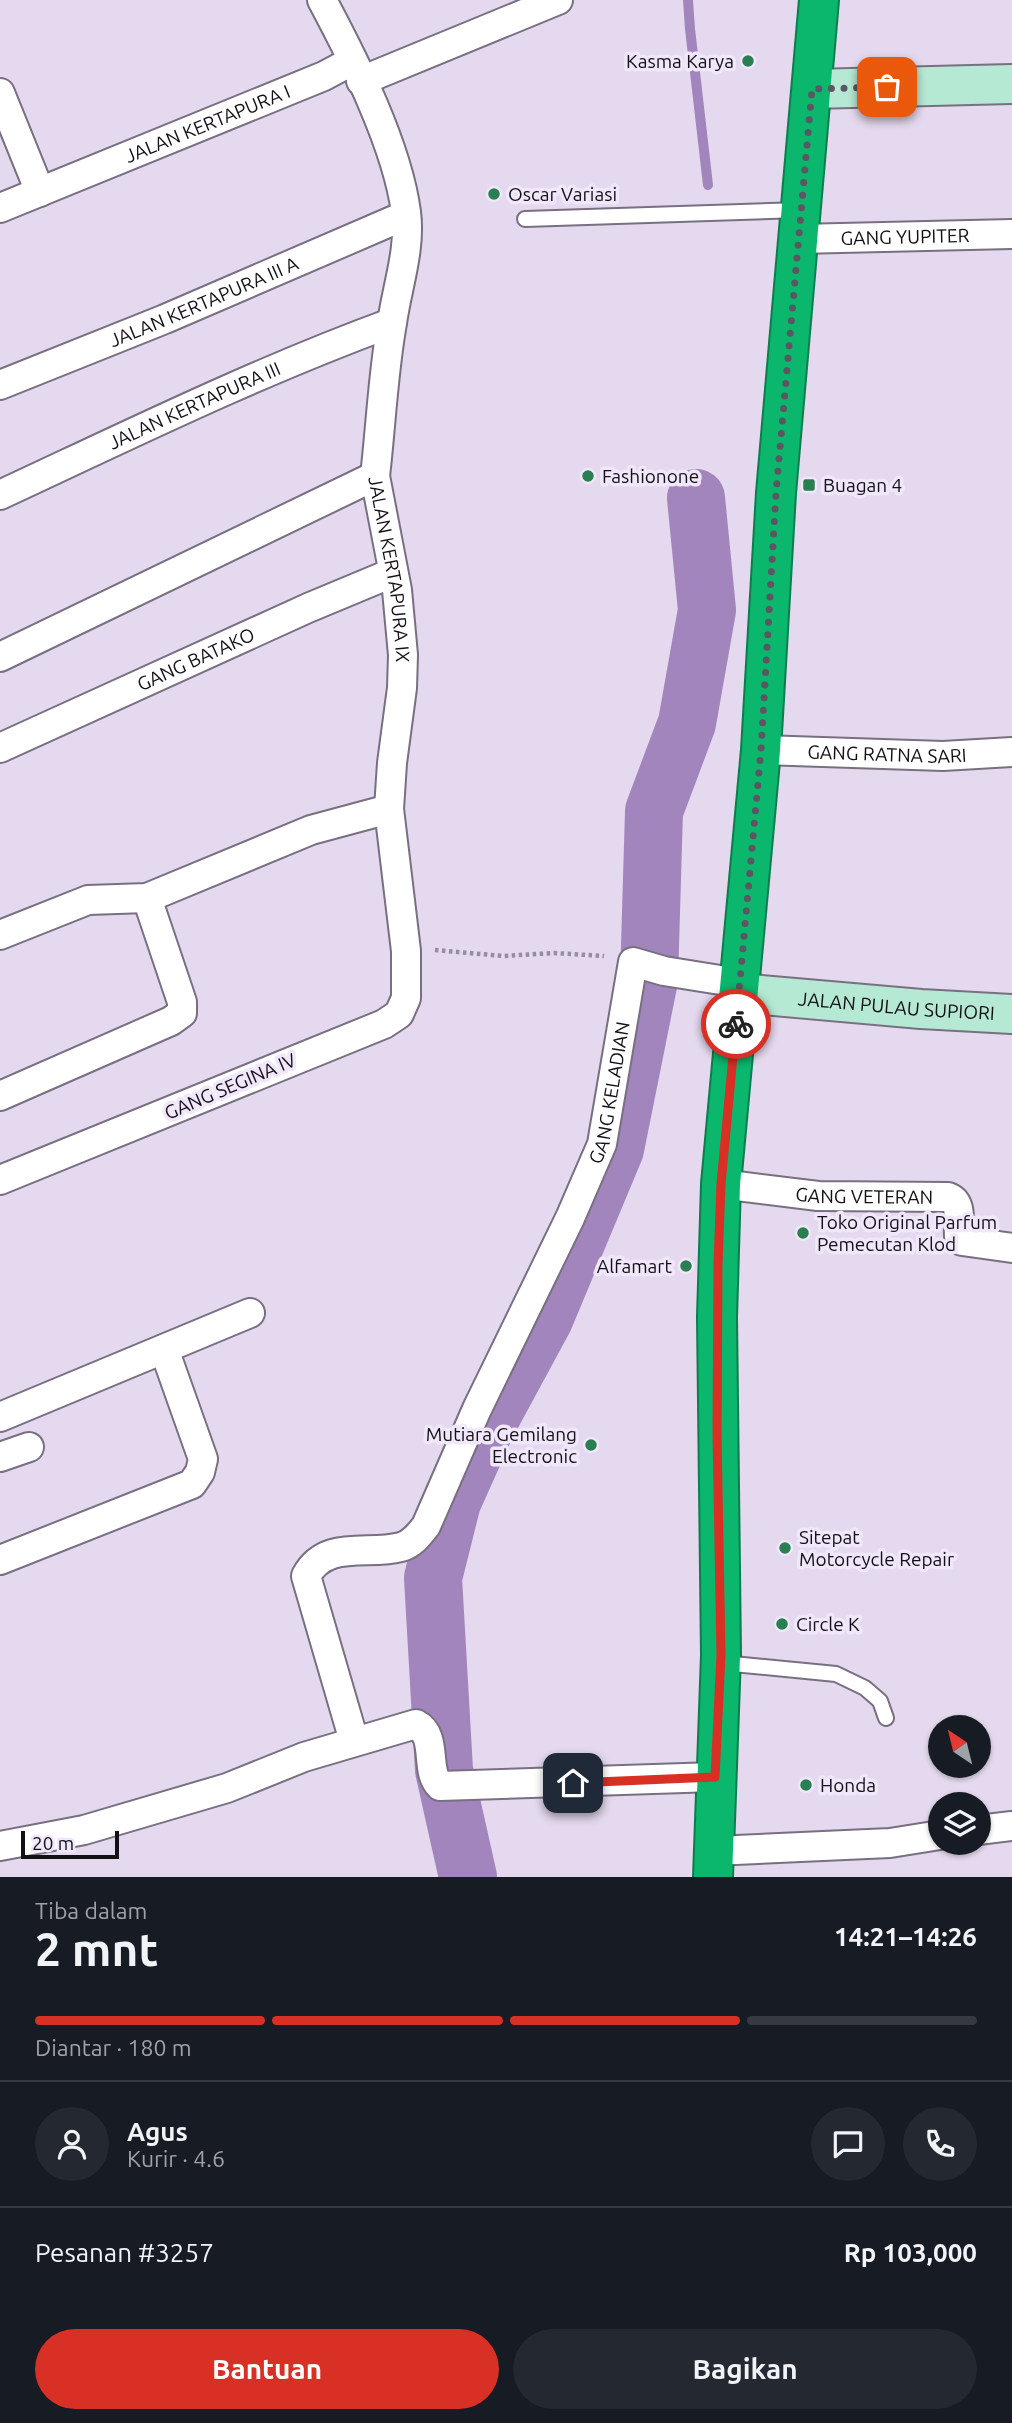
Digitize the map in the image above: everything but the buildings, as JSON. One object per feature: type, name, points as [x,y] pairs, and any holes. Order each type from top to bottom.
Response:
[{"type":"highway","points":[[713,1864],[721,1655],[717,1355],[721,1184],[761,750],[776,493],[819,0]]},
{"type":"street","points":[[323,0],[388,144],[406,215],[400,282],[391,323],[375,476]]},
{"type":"street","name":"JALAN KERTAPURA I","points":[[0,208],[324,76],[356,71],[506,9],[558,0]]},
{"type":"street","points":[[812,89],[1012,84]]},
{"type":"street","points":[[0,93],[40,191]]},
{"type":"street","name":"JALAN KERTAPURA III A","points":[[0,385],[406,215]]},
{"type":"street","name":"GANG YUPITER","points":[[800,224],[1012,234]]},
{"type":"street","name":"JALAN KERTAPURA III","points":[[0,495],[242,382],[391,323]]},
{"type":"street","name":"JALAN KERTAPURA IX","points":[[0,657],[375,476],[397,590],[403,655],[389,809],[406,951]]},
{"type":"street","name":"GANG BATAKO","points":[[0,748],[392,573]]},
{"type":"street","name":"GANG RATNA SARI","points":[[761,750],[943,756],[1012,752]]},
{"type":"street","points":[[0,935],[88,900],[146,898],[311,830],[389,809]]},
{"type":"street","points":[[0,1096],[171,1021],[182,1013],[182,1002],[146,898]]},
{"type":"street","name":"GANG SEGINA IV","points":[[0,1180],[384,1024],[399,1014],[407,998],[406,951]]},
{"type":"street","points":[[645,966],[739,988]]},
{"type":"street","name":"GANG KELADIAN","points":[[354,1741],[306,1576],[317,1561],[327,1555],[402,1547],[416,1539],[426,1526],[477,1409],[570,1217],[602,1144],[645,966]]},
{"type":"street","name":"JALAN PULAU SUPIORI","points":[[739,988],[921,1009],[1012,1014]]},
{"type":"street","name":"GANG VETERAN","points":[[721,1184],[818,1196],[948,1197],[954,1199],[958,1205],[958,1237],[962,1241],[1012,1248]]},
{"type":"street","points":[[0,1417],[250,1313]]},
{"type":"street","points":[[0,1560],[192,1484],[200,1472],[203,1459],[164,1349]]},
{"type":"street","points":[[0,1457],[29,1447]]},
{"type":"street","points":[[0,1846],[83,1830],[227,1788],[304,1757],[410,1724],[421,1726],[429,1743],[434,1778],[450,1787],[715,1777]]},
{"type":"street","points":[[991,1828],[1012,1826]]},
{"type":"street","points":[[713,1864],[928,1837]]},
{"type":"lane","points":[[525,219],[750,213],[800,224]]},
{"type":"lane","points":[[721,1655],[733,1664],[836,1674],[852,1680],[880,1701],[886,1718]]},
{"type":"path","points":[[406,951],[448,949],[503,956],[592,954],[645,966]]},
{"type":"waterway","points":[[688,0],[708,185]]},
{"type":"waterway","points":[[468,1877],[444,1770],[433,1578],[452,1502],[485,1428],[544,1319],[615,1149],[649,980],[654,811],[687,723],[707,610],[696,498]]},
{"type":"way so far","points":[[736,1024],[761,750],[776,493],[812,89],[887,87]]},
{"type":"place","name":"Kasma Karya","points":[[748,61]]},
{"type":"place","name":"Oscar Variasi","points":[[494,194]]},
{"type":"place","name":"Fashionone","points":[[588,476]]},
{"type":"place","name":"Buagan 4","points":[[809,485]]},
{"type":"place","name":"Toko Original Parfum Pemecutan Klod","points":[[803,1233]]},
{"type":"place","name":"Alfamart","points":[[686,1266]]},
{"type":"place","name":"Mutiara Gemilang Electronic","points":[[591,1445]]},
{"type":"place","name":"Sitepat Motorcycle Repair","points":[[785,1548]]},
{"type":"place","name":"Circle K","points":[[782,1624]]},
{"type":"place","name":"Honda","points":[[806,1785]]},
{"type":"route","points":[[573,1783],[715,1777],[721,1655],[717,1434],[718,1264],[721,1184],[736,1024]]}]
